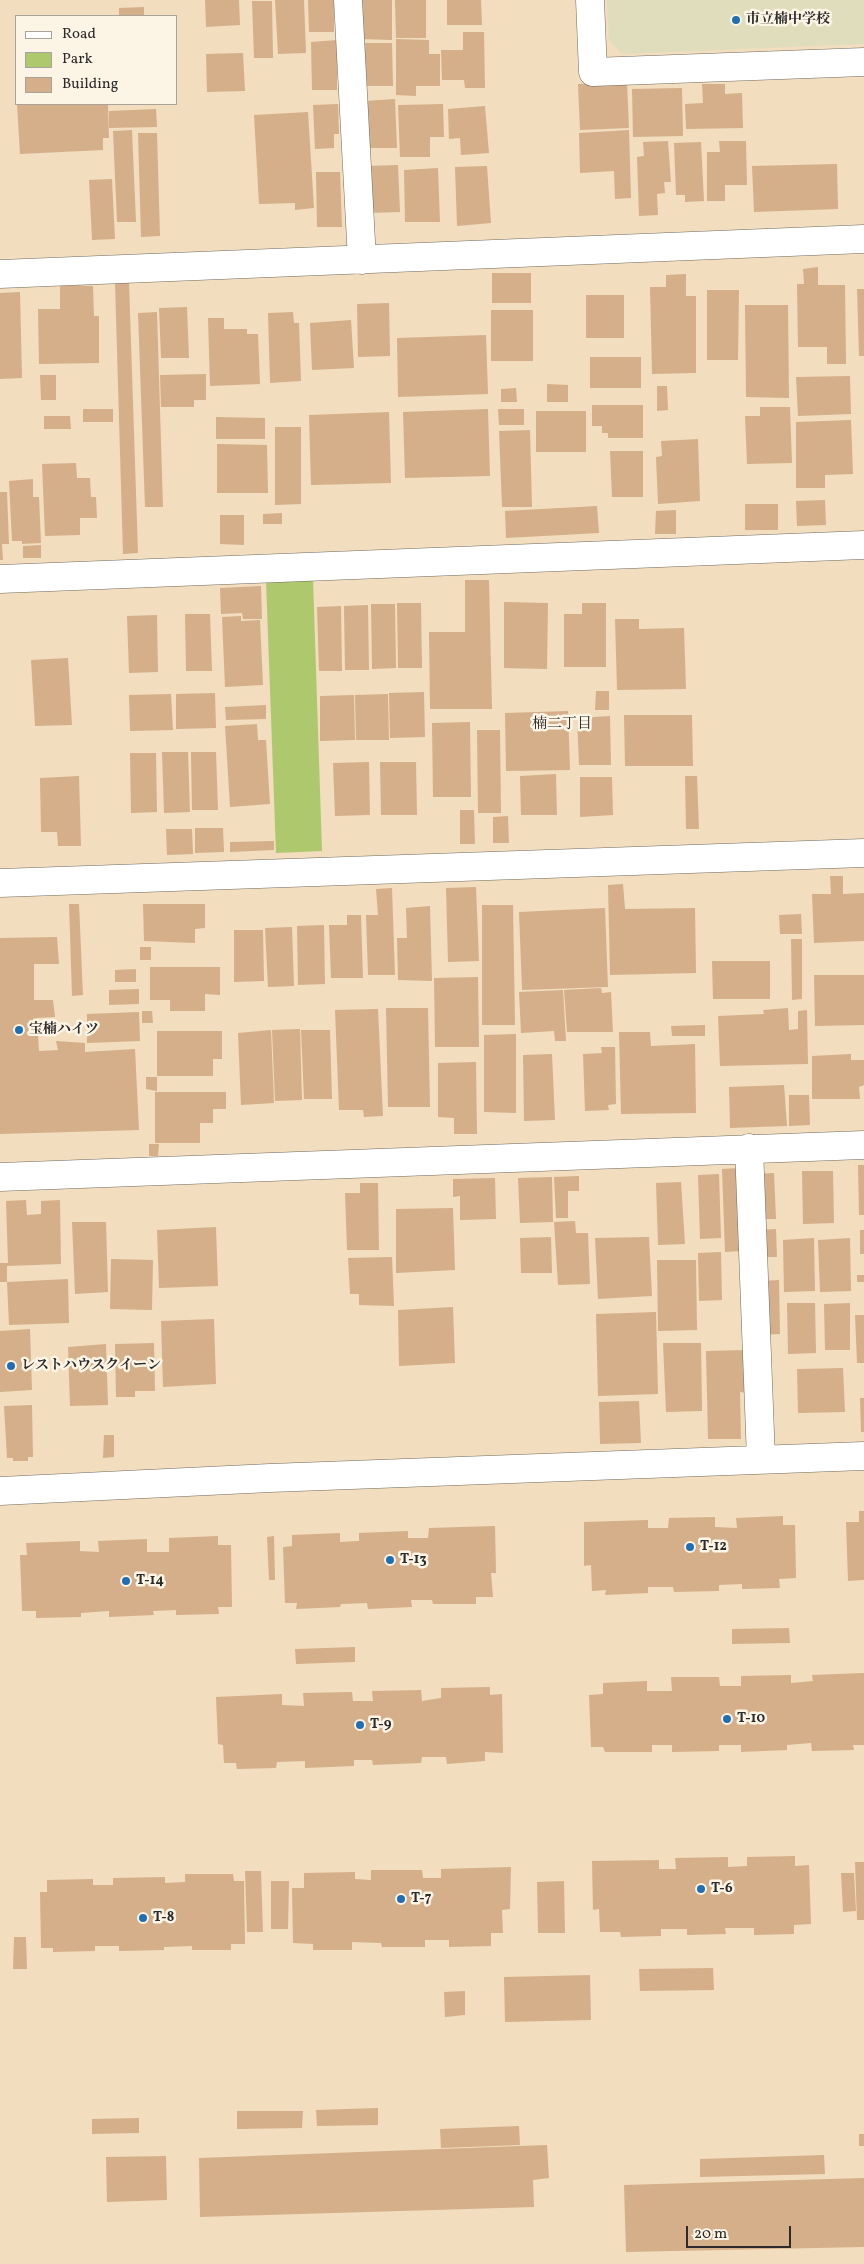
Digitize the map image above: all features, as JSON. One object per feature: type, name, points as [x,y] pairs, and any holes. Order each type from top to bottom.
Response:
[{"type":"street","points":[[348,0],[362,260]]},
{"type":"street","points":[[590,0],[593,72],[864,62]]},
{"type":"street","points":[[0,274],[864,239]]},
{"type":"street","points":[[0,579],[864,545]]},
{"type":"street","points":[[0,884],[864,852]]},
{"type":"street","points":[[0,1177],[864,1145]]},
{"type":"street","points":[[749,1148],[761,1459]]},
{"type":"street","points":[[0,1491],[864,1456]]},
{"type":"shaded area","name":"市立楠中学校","points":[[607,0],[864,0],[864,44],[622,54],[609,40]]},
{"type":"green space","points":[[313,579],[322,851],[276,853],[266,581]]},
{"type":"building","points":[[205,0],[239,0],[240,25],[206,27]]},
{"type":"building","points":[[275,0],[304,0],[306,53],[278,54]]},
{"type":"building","points":[[308,0],[334,0],[334,32],[309,32]]},
{"type":"building","points":[[360,0],[392,0],[392,40],[360,39]]},
{"type":"building","points":[[395,0],[426,0],[426,38],[396,38]]},
{"type":"building","points":[[447,0],[481,0],[482,25],[447,25]]},
{"type":"building","points":[[252,1],[272,1],[273,58],[254,58]]},
{"type":"building","points":[[144,7],[144,15],[119,15],[119,8]]},
{"type":"building","points":[[463,32],[484,32],[485,88],[465,88],[464,80],[442,80],[441,50],[463,50]]},
{"type":"building","points":[[396,39],[429,40],[429,54],[440,54],[440,86],[416,86],[416,96],[396,95]]},
{"type":"building","points":[[337,40],[337,90],[312,90],[311,42]]},
{"type":"building","points":[[362,43],[392,43],[393,86],[363,86]]},
{"type":"building","points":[[243,53],[245,91],[207,92],[206,54]]},
{"type":"building","points":[[627,83],[629,128],[580,130],[578,84]]},
{"type":"building","points":[[702,84],[725,84],[725,94],[742,93],[743,128],[686,129],[685,104],[703,103]]},
{"type":"building","points":[[682,88],[683,136],[633,137],[632,89]]},
{"type":"building","points":[[395,99],[397,148],[366,148],[364,101]]},
{"type":"building","points":[[338,104],[339,134],[334,134],[334,148],[315,149],[313,105]]},
{"type":"building","points":[[443,104],[444,137],[430,137],[430,157],[400,157],[398,105]]},
{"type":"building","points":[[17,105],[108,105],[109,138],[103,138],[103,150],[20,154]]},
{"type":"building","points":[[485,106],[489,153],[461,155],[460,138],[449,139],[448,109]]},
{"type":"building","points":[[156,109],[157,127],[109,128],[109,111]]},
{"type":"building","points":[[308,112],[314,208],[295,210],[295,203],[259,204],[254,115]]},
{"type":"building","points":[[132,130],[136,222],[117,222],[113,131]]},
{"type":"building","points":[[629,130],[631,198],[615,199],[614,171],[580,173],[579,133]]},
{"type":"building","points":[[138,133],[157,133],[160,236],[141,237]]},
{"type":"building","points":[[668,141],[671,182],[664,182],[665,193],[657,194],[658,215],[639,216],[637,157],[644,156],[643,142]]},
{"type":"building","points":[[719,141],[746,141],[747,185],[725,185],[725,201],[707,201],[707,152],[720,152]]},
{"type":"building","points":[[701,142],[704,201],[685,202],[685,195],[676,195],[674,143]]},
{"type":"building","points":[[837,164],[838,209],[754,212],[752,166]]},
{"type":"building","points":[[398,165],[400,212],[369,213],[368,166]]},
{"type":"building","points":[[487,166],[491,223],[457,226],[455,167]]},
{"type":"building","points":[[438,168],[440,222],[405,222],[404,170]]},
{"type":"building","points":[[316,172],[340,172],[342,227],[317,227]]},
{"type":"building","points":[[112,179],[115,239],[92,240],[89,180]]},
{"type":"building","points":[[818,267],[818,285],[845,285],[846,364],[827,364],[827,347],[798,347],[797,284],[804,284],[803,269]]},
{"type":"building","points":[[492,273],[531,273],[531,303],[492,303]]},
{"type":"building","points":[[686,274],[686,296],[696,296],[696,373],[652,374],[650,287],[666,287],[666,275]]},
{"type":"building","points":[[129,282],[138,553],[123,554],[115,283]]},
{"type":"building","points":[[60,285],[93,286],[94,316],[99,316],[99,363],[39,364],[38,309],[60,309]]},
{"type":"building","points":[[857,289],[864,289],[864,356],[859,356]]},
{"type":"building","points":[[707,290],[739,290],[738,360],[707,360]]},
{"type":"building","points":[[20,292],[22,378],[0,379],[0,293]]},
{"type":"building","points":[[586,295],[624,295],[624,338],[586,338]]},
{"type":"building","points":[[389,303],[390,356],[358,357],[357,304]]},
{"type":"building","points":[[745,305],[788,305],[789,398],[746,397]]},
{"type":"building","points":[[187,307],[189,358],[161,358],[159,308]]},
{"type":"building","points":[[491,310],[533,310],[533,361],[491,361]]},
{"type":"building","points":[[157,312],[163,507],[145,507],[138,313]]},
{"type":"building","points":[[293,312],[294,323],[299,323],[301,381],[270,383],[268,313]]},
{"type":"building","points":[[208,318],[224,318],[224,329],[247,329],[247,334],[258,334],[260,384],[210,386]]},
{"type":"building","points":[[351,320],[354,368],[312,370],[310,323]]},
{"type":"building","points":[[486,335],[488,394],[398,397],[397,338]]},
{"type":"building","points":[[590,357],[641,357],[641,388],[590,388]]},
{"type":"building","points":[[206,374],[206,400],[194,400],[194,407],[161,407],[160,375]]},
{"type":"building","points":[[40,375],[56,375],[56,400],[41,400]]},
{"type":"building","points":[[850,376],[851,414],[798,416],[796,377]]},
{"type":"building","points":[[547,384],[568,385],[568,402],[547,402]]},
{"type":"building","points":[[657,386],[667,386],[668,410],[657,411]]},
{"type":"building","points":[[516,388],[517,402],[501,402],[501,389]]},
{"type":"building","points":[[592,405],[643,405],[643,438],[608,438],[608,433],[602,433],[602,426],[592,426]]},
{"type":"building","points":[[760,407],[790,407],[792,463],[747,464],[745,416],[760,416]]},
{"type":"building","points":[[83,409],[113,409],[113,422],[83,422]]},
{"type":"building","points":[[488,409],[490,476],[405,478],[403,412]]},
{"type":"building","points":[[498,409],[524,409],[524,425],[499,425]]},
{"type":"building","points":[[536,411],[586,411],[586,452],[536,452]]},
{"type":"building","points":[[389,412],[391,483],[311,485],[309,415]]},
{"type":"building","points":[[44,416],[70,416],[71,429],[44,429]]},
{"type":"building","points":[[216,417],[265,418],[265,439],[216,439]]},
{"type":"building","points":[[851,420],[853,474],[825,475],[825,488],[796,488],[796,422]]},
{"type":"building","points":[[275,427],[301,427],[301,504],[275,505]]},
{"type":"building","points":[[530,430],[532,507],[502,507],[499,431]]},
{"type":"building","points":[[698,439],[700,501],[658,504],[656,457],[662,456],[661,441]]},
{"type":"building","points":[[217,444],[267,445],[268,493],[217,493]]},
{"type":"building","points":[[610,451],[643,451],[643,497],[612,497]]},
{"type":"building","points":[[76,463],[77,478],[90,478],[91,497],[96,497],[97,518],[80,518],[80,535],[45,536],[42,464]]},
{"type":"building","points":[[33,479],[33,497],[39,497],[41,543],[22,544],[22,541],[12,541],[9,481]]},
{"type":"building","points":[[0,492],[7,492],[9,544],[2,544],[3,560],[0,560]]},
{"type":"building","points":[[825,500],[826,525],[797,526],[796,501]]},
{"type":"building","points":[[745,504],[778,504],[778,530],[745,530]]},
{"type":"building","points":[[597,506],[599,533],[506,538],[505,511]]},
{"type":"building","points":[[676,510],[676,534],[655,534],[656,511]]},
{"type":"building","points":[[282,513],[282,524],[263,524],[263,514]]},
{"type":"building","points":[[220,515],[244,515],[244,545],[220,544]]},
{"type":"building","points":[[41,545],[41,558],[23,558],[23,546]]},
{"type":"building","points":[[465,580],[489,580],[492,709],[430,709],[429,632],[465,632]]},
{"type":"building","points":[[261,586],[262,619],[243,619],[242,613],[221,614],[220,588]]},
{"type":"building","points":[[504,602],[548,603],[547,669],[504,668]]},
{"type":"building","points":[[397,603],[421,603],[422,668],[398,668]]},
{"type":"building","points":[[582,603],[606,603],[606,667],[564,667],[564,614],[582,614]]},
{"type":"building","points":[[371,604],[395,604],[396,668],[372,669]]},
{"type":"building","points":[[368,605],[369,670],[345,670],[344,606]]},
{"type":"building","points":[[341,606],[342,671],[319,671],[317,607]]},
{"type":"building","points":[[185,614],[210,614],[212,671],[186,671]]},
{"type":"building","points":[[157,615],[158,672],[129,673],[127,616]]},
{"type":"building","points":[[241,616],[241,621],[260,620],[263,685],[225,687],[222,617]]},
{"type":"building","points":[[615,619],[639,619],[639,629],[684,628],[686,689],[617,690]]},
{"type":"building","points":[[68,658],[72,725],[35,726],[31,660]]},
{"type":"building","points":[[596,691],[609,691],[609,710],[595,710]]},
{"type":"building","points":[[424,692],[425,737],[390,738],[389,693]]},
{"type":"building","points":[[215,693],[216,728],[176,729],[176,694]]},
{"type":"building","points":[[171,694],[173,730],[130,731],[129,695]]},
{"type":"building","points":[[388,694],[389,740],[356,740],[355,695]]},
{"type":"building","points":[[354,695],[355,740],[320,741],[320,696]]},
{"type":"building","points":[[266,705],[266,719],[226,720],[225,707]]},
{"type":"building","points":[[568,711],[570,770],[506,771],[505,713]]},
{"type":"building","points":[[624,715],[692,715],[693,766],[625,766]]},
{"type":"building","points":[[610,716],[611,765],[579,765],[577,718]]},
{"type":"building","points":[[470,722],[471,797],[433,797],[432,723]]},
{"type":"building","points":[[257,724],[258,740],[266,740],[270,804],[230,807],[225,726]]},
{"type":"building","points":[[477,730],[500,730],[501,813],[478,813]]},
{"type":"building","points":[[162,752],[188,752],[190,812],[164,813]]},
{"type":"building","points":[[191,752],[216,752],[218,810],[192,810]]},
{"type":"building","points":[[130,753],[156,753],[157,812],[131,813]]},
{"type":"building","points":[[369,762],[370,815],[335,816],[333,763]]},
{"type":"building","points":[[380,762],[416,762],[417,815],[381,815]]},
{"type":"building","points":[[556,774],[557,815],[521,815],[520,776]]},
{"type":"building","points":[[79,776],[81,846],[58,846],[57,832],[41,832],[40,778]]},
{"type":"building","points":[[685,776],[697,776],[699,829],[686,829]]},
{"type":"building","points":[[580,777],[612,777],[613,815],[580,817]]},
{"type":"building","points":[[460,810],[474,810],[475,844],[460,844]]},
{"type":"building","points":[[508,816],[509,843],[493,843],[493,817]]},
{"type":"building","points":[[195,828],[223,828],[224,852],[195,853]]},
{"type":"building","points":[[166,829],[192,829],[193,854],[167,855]]},
{"type":"building","points":[[274,841],[274,850],[230,852],[230,842]]},
{"type":"building","points":[[830,876],[843,876],[843,894],[864,893],[864,941],[814,943],[812,894],[831,894]]},
{"type":"building","points":[[623,884],[625,909],[695,908],[696,973],[610,975],[608,885]]},
{"type":"building","points":[[476,887],[479,961],[448,962],[446,888]]},
{"type":"building","points":[[392,888],[395,975],[368,975],[366,915],[378,915],[376,889]]},
{"type":"building","points":[[69,904],[79,904],[83,995],[72,996]]},
{"type":"building","points":[[143,904],[205,904],[205,928],[195,929],[195,943],[144,941]]},
{"type":"building","points":[[482,905],[513,905],[515,1025],[482,1025]]},
{"type":"building","points":[[430,906],[432,981],[398,980],[397,938],[407,938],[406,908]]},
{"type":"building","points":[[605,908],[608,987],[522,990],[519,912]]},
{"type":"building","points":[[801,914],[802,934],[780,934],[779,915]]},
{"type":"building","points":[[347,915],[361,915],[363,978],[331,978],[329,925],[347,925]]},
{"type":"building","points":[[324,925],[325,984],[298,985],[297,926]]},
{"type":"building","points":[[292,927],[294,986],[268,987],[265,928]]},
{"type":"building","points":[[234,930],[263,930],[264,981],[234,982]]},
{"type":"building","name":"宝楠ハイツ","points":[[57,937],[59,964],[34,964],[34,1000],[53,1000],[55,1017],[37,1018],[39,1051],[58,1050],[56,1041],[85,1043],[85,1052],[135,1049],[139,1130],[0,1134],[0,938]]},
{"type":"building","points":[[791,939],[802,939],[802,999],[792,1000]]},
{"type":"building","points":[[140,947],[151,947],[151,960],[140,960]]},
{"type":"building","points":[[712,961],[770,961],[770,999],[713,999]]},
{"type":"building","points":[[150,967],[220,967],[220,995],[205,994],[205,1011],[170,1011],[170,1000],[150,1000]]},
{"type":"building","points":[[136,969],[136,982],[115,982],[115,970]]},
{"type":"building","points":[[814,975],[864,975],[864,1025],[815,1026]]},
{"type":"building","points":[[478,977],[479,1047],[435,1047],[434,978]]},
{"type":"building","points":[[601,988],[602,993],[611,992],[613,1032],[567,1032],[564,990]]},
{"type":"building","points":[[139,989],[139,1004],[109,1005],[109,990]]},
{"type":"building","points":[[563,990],[566,1041],[555,1041],[554,1031],[521,1033],[519,992]]},
{"type":"building","points":[[386,1008],[428,1008],[430,1107],[388,1107]]},
{"type":"building","points":[[788,1008],[789,1030],[798,1029],[798,1011],[807,1010],[808,1064],[720,1066],[718,1016],[764,1014],[763,1010]]},
{"type":"building","points":[[378,1009],[383,1116],[364,1117],[363,1110],[339,1110],[335,1010]]},
{"type":"building","points":[[142,1011],[152,1011],[153,1023],[142,1023]]},
{"type":"building","points":[[139,1012],[140,1041],[87,1043],[87,1014]]},
{"type":"building","points":[[705,1025],[705,1036],[672,1036],[671,1026]]},
{"type":"building","points":[[300,1029],[302,1100],[275,1101],[272,1030]]},
{"type":"building","points":[[271,1030],[274,1103],[241,1105],[238,1033]]},
{"type":"building","points":[[301,1030],[330,1030],[332,1099],[304,1099]]},
{"type":"building","points":[[157,1031],[222,1031],[222,1059],[213,1059],[213,1076],[157,1076]]},
{"type":"building","points":[[619,1032],[650,1032],[651,1046],[695,1044],[696,1113],[621,1114]]},
{"type":"building","points":[[516,1034],[516,1113],[484,1112],[484,1035]]},
{"type":"building","points":[[601,1047],[615,1047],[616,1104],[608,1105],[609,1110],[585,1111],[583,1054],[602,1053]]},
{"type":"building","points":[[552,1054],[555,1120],[524,1121],[523,1055]]},
{"type":"building","points":[[851,1054],[851,1060],[864,1060],[864,1085],[859,1087],[860,1099],[812,1099],[812,1056]]},
{"type":"building","points":[[476,1062],[477,1134],[454,1134],[454,1118],[438,1117],[438,1063]]},
{"type":"building","points":[[146,1077],[157,1077],[157,1091],[146,1089]]},
{"type":"building","points":[[784,1085],[787,1126],[730,1128],[729,1087]]},
{"type":"building","points":[[155,1092],[226,1092],[226,1109],[213,1109],[213,1123],[200,1123],[200,1143],[155,1143]]},
{"type":"building","points":[[789,1095],[809,1095],[810,1125],[789,1126]]},
{"type":"building","points":[[149,1144],[159,1144],[158,1156],[149,1156]]},
{"type":"building","points":[[858,1165],[864,1165],[864,1215],[859,1215]]},
{"type":"building","points":[[738,1168],[741,1251],[725,1252],[722,1169]]},
{"type":"building","points":[[802,1171],[833,1171],[834,1223],[803,1224]]},
{"type":"building","points":[[774,1173],[776,1219],[756,1219],[755,1174]]},
{"type":"building","points":[[719,1174],[721,1238],[700,1239],[698,1175]]},
{"type":"building","points":[[579,1176],[579,1191],[568,1191],[568,1218],[556,1218],[554,1177]]},
{"type":"building","points":[[552,1177],[553,1222],[520,1223],[518,1178]]},
{"type":"building","points":[[495,1178],[496,1219],[460,1220],[460,1196],[453,1197],[453,1179]]},
{"type":"building","points":[[681,1182],[685,1244],[658,1245],[656,1183]]},
{"type":"building","points":[[360,1183],[378,1183],[379,1250],[347,1250],[345,1193],[360,1193]]},
{"type":"building","points":[[26,1200],[27,1215],[41,1214],[41,1201],[60,1200],[61,1264],[7,1266],[7,1282],[0,1282],[0,1263],[8,1263],[6,1201]]},
{"type":"building","points":[[453,1208],[455,1270],[396,1273],[396,1209]]},
{"type":"building","points":[[575,1221],[576,1233],[588,1233],[590,1284],[558,1285],[554,1222]]},
{"type":"building","points":[[72,1222],[106,1222],[108,1292],[75,1294]]},
{"type":"building","points":[[216,1227],[218,1286],[159,1288],[157,1230]]},
{"type":"building","points":[[776,1229],[777,1257],[759,1257],[758,1230]]},
{"type":"building","points":[[860,1230],[864,1230],[864,1254],[860,1254]]},
{"type":"building","points":[[551,1237],[552,1273],[521,1273],[520,1238]]},
{"type":"building","points":[[649,1237],[652,1296],[598,1299],[595,1238]]},
{"type":"building","points":[[814,1238],[815,1291],[784,1292],[783,1240]]},
{"type":"building","points":[[850,1238],[851,1291],[820,1292],[818,1240]]},
{"type":"building","points":[[721,1252],[722,1300],[699,1301],[698,1253]]},
{"type":"building","points":[[392,1257],[394,1306],[359,1305],[359,1294],[350,1294],[348,1258]]},
{"type":"building","points":[[111,1259],[153,1260],[152,1310],[110,1309]]},
{"type":"building","points":[[657,1260],[696,1260],[697,1330],[658,1331]]},
{"type":"building","points":[[857,1275],[864,1275],[864,1282],[857,1282]]},
{"type":"building","points":[[68,1279],[69,1323],[9,1325],[7,1282]]},
{"type":"building","points":[[779,1280],[780,1334],[761,1335],[760,1281]]},
{"type":"building","points":[[787,1303],[815,1303],[816,1353],[788,1354]]},
{"type":"building","points":[[850,1303],[850,1350],[825,1350],[824,1304]]},
{"type":"building","points":[[453,1307],[455,1363],[399,1366],[398,1310]]},
{"type":"building","points":[[656,1312],[658,1394],[598,1396],[596,1314]]},
{"type":"building","points":[[855,1315],[864,1315],[864,1363],[857,1363]]},
{"type":"building","points":[[214,1319],[216,1384],[163,1387],[161,1321]]},
{"type":"building","points":[[30,1329],[32,1390],[0,1392],[0,1331]]},
{"type":"building","points":[[154,1343],[155,1391],[135,1391],[135,1397],[116,1397],[115,1344]]},
{"type":"building","points":[[663,1343],[701,1343],[702,1411],[666,1412]]},
{"type":"building","points":[[106,1344],[108,1405],[70,1406],[68,1347]]},
{"type":"building","points":[[747,1350],[748,1393],[740,1392],[741,1439],[708,1439],[706,1351]]},
{"type":"building","points":[[843,1368],[845,1412],[798,1413],[797,1369]]},
{"type":"building","points":[[860,1398],[864,1398],[864,1432],[861,1432]]},
{"type":"building","points":[[639,1401],[641,1443],[600,1444],[599,1402]]},
{"type":"building","points":[[32,1405],[33,1457],[28,1457],[28,1461],[13,1461],[13,1458],[7,1458],[4,1406]]},
{"type":"building","points":[[104,1435],[114,1435],[114,1457],[103,1458]]},
{"type":"building","points":[[859,1511],[864,1511],[864,1580],[848,1581],[846,1522],[859,1522]]},
{"type":"building","name":"T-12","points":[[783,1516],[783,1525],[795,1525],[796,1578],[779,1579],[780,1588],[742,1589],[742,1584],[719,1585],[719,1591],[674,1592],[673,1587],[648,1587],[648,1593],[605,1595],[606,1590],[592,1591],[591,1565],[584,1566],[584,1522],[648,1520],[648,1528],[668,1528],[669,1518],[715,1517],[715,1527],[737,1528],[736,1518]]},
{"type":"building","name":"T-13","points":[[495,1526],[496,1573],[491,1573],[493,1597],[476,1597],[476,1604],[433,1604],[432,1600],[411,1600],[412,1607],[368,1609],[367,1603],[341,1604],[340,1607],[296,1609],[297,1603],[285,1603],[283,1547],[292,1546],[292,1535],[340,1533],[340,1542],[359,1541],[359,1533],[408,1531],[408,1538],[428,1538],[429,1528]]},
{"type":"building","name":"T-14","points":[[218,1536],[218,1545],[231,1545],[232,1607],[218,1607],[219,1614],[176,1615],[176,1610],[153,1611],[154,1615],[109,1617],[109,1611],[81,1613],[81,1617],[36,1618],[36,1611],[22,1611],[20,1555],[27,1555],[26,1543],[80,1541],[80,1551],[99,1552],[98,1541],[147,1539],[147,1552],[169,1552],[169,1538]]},
{"type":"building","points":[[274,1536],[275,1580],[269,1580],[267,1537]]},
{"type":"building","points":[[789,1628],[790,1643],[732,1644],[732,1629]]},
{"type":"building","points":[[355,1647],[355,1662],[296,1664],[295,1649]]},
{"type":"building","name":"T-10","points":[[864,1673],[864,1745],[853,1745],[854,1750],[812,1751],[811,1743],[787,1745],[787,1750],[741,1752],[741,1745],[719,1745],[719,1751],[672,1752],[672,1745],[652,1745],[652,1752],[605,1752],[603,1747],[591,1747],[589,1695],[603,1694],[603,1683],[647,1681],[647,1691],[672,1691],[671,1677],[719,1677],[720,1686],[741,1686],[741,1676],[791,1675],[791,1683],[813,1681],[812,1675]]},
{"type":"building","name":"T-9","points":[[490,1687],[490,1695],[502,1694],[503,1753],[485,1752],[485,1761],[447,1764],[446,1757],[422,1757],[421,1763],[373,1765],[372,1760],[354,1760],[354,1766],[305,1768],[305,1761],[277,1762],[276,1768],[237,1769],[236,1763],[224,1763],[223,1745],[218,1744],[216,1697],[282,1694],[282,1705],[304,1706],[303,1693],[352,1692],[353,1701],[373,1701],[372,1691],[421,1690],[422,1701],[441,1698],[441,1688]]},
{"type":"building","name":"T-6","points":[[795,1856],[795,1866],[809,1865],[811,1924],[794,1925],[794,1934],[754,1935],[754,1928],[725,1928],[726,1934],[687,1935],[687,1929],[661,1929],[661,1936],[621,1937],[620,1932],[600,1932],[599,1909],[593,1910],[592,1861],[659,1860],[659,1869],[676,1869],[675,1858],[728,1857],[728,1867],[747,1866],[747,1857]]},
{"type":"building","points":[[855,1862],[864,1862],[864,1920],[857,1920]]},
{"type":"building","name":"T-7","points":[[511,1867],[510,1909],[502,1910],[503,1933],[491,1933],[491,1946],[449,1947],[449,1940],[425,1940],[425,1947],[382,1947],[381,1943],[352,1942],[352,1950],[313,1950],[313,1944],[293,1943],[292,1888],[304,1888],[304,1873],[355,1872],[355,1879],[371,1880],[371,1870],[422,1870],[423,1878],[441,1878],[441,1869]]},
{"type":"building","points":[[245,1871],[261,1871],[263,1932],[247,1932]]},
{"type":"building","points":[[841,1873],[854,1873],[856,1911],[843,1912]]},
{"type":"building","name":"T-8","points":[[185,1874],[233,1874],[234,1881],[244,1881],[245,1944],[231,1944],[231,1950],[192,1950],[192,1946],[164,1947],[164,1950],[119,1951],[119,1946],[95,1946],[95,1951],[53,1952],[53,1948],[41,1948],[40,1892],[47,1892],[47,1880],[93,1879],[93,1885],[113,1885],[113,1878],[165,1877],[165,1883],[185,1882]]},
{"type":"building","points":[[271,1881],[289,1881],[288,1929],[271,1929]]},
{"type":"building","points":[[564,1881],[565,1933],[538,1933],[537,1882]]},
{"type":"building","points":[[14,1937],[26,1937],[27,1969],[13,1969]]},
{"type":"building","points":[[713,1968],[714,1990],[640,1991],[639,1969]]},
{"type":"building","points":[[590,1975],[591,2020],[505,2022],[504,1977]]},
{"type":"building","points":[[465,1991],[465,2015],[445,2017],[444,1992]]},
{"type":"building","points":[[378,2108],[378,2125],[317,2126],[316,2110]]},
{"type":"building","points":[[237,2111],[303,2111],[302,2128],[237,2129]]},
{"type":"building","points":[[139,2118],[139,2133],[92,2134],[92,2119]]},
{"type":"building","points":[[519,2126],[520,2145],[441,2148],[440,2129]]},
{"type":"building","points":[[859,2134],[864,2134],[864,2146],[859,2146]]},
{"type":"building","points":[[547,2145],[549,2178],[533,2180],[534,2207],[200,2217],[199,2158]]},
{"type":"building","points":[[824,2155],[825,2174],[700,2177],[700,2159]]},
{"type":"building","points":[[166,2156],[167,2200],[107,2202],[106,2157]]},
{"type":"building","points":[[864,2178],[864,2247],[626,2252],[624,2185]]},
{"type":"place","name":"市立楠中学校","points":[[736,20]]},
{"type":"place","name":"宝楠ハイツ","points":[[19,1030]]},
{"type":"place","name":"レストハウスクイーン","points":[[11,1366]]},
{"type":"place","name":"T-12","points":[[690,1547]]},
{"type":"place","name":"T-13","points":[[390,1560]]},
{"type":"place","name":"T-14","points":[[126,1581]]},
{"type":"place","name":"T-10","points":[[727,1719]]},
{"type":"place","name":"T-9","points":[[360,1725]]},
{"type":"place","name":"T-6","points":[[701,1889]]},
{"type":"place","name":"T-7","points":[[401,1899]]},
{"type":"place","name":"T-8","points":[[143,1918]]},
{"type":"district","name":"楠二丁目","points":[[562,725]]}]
